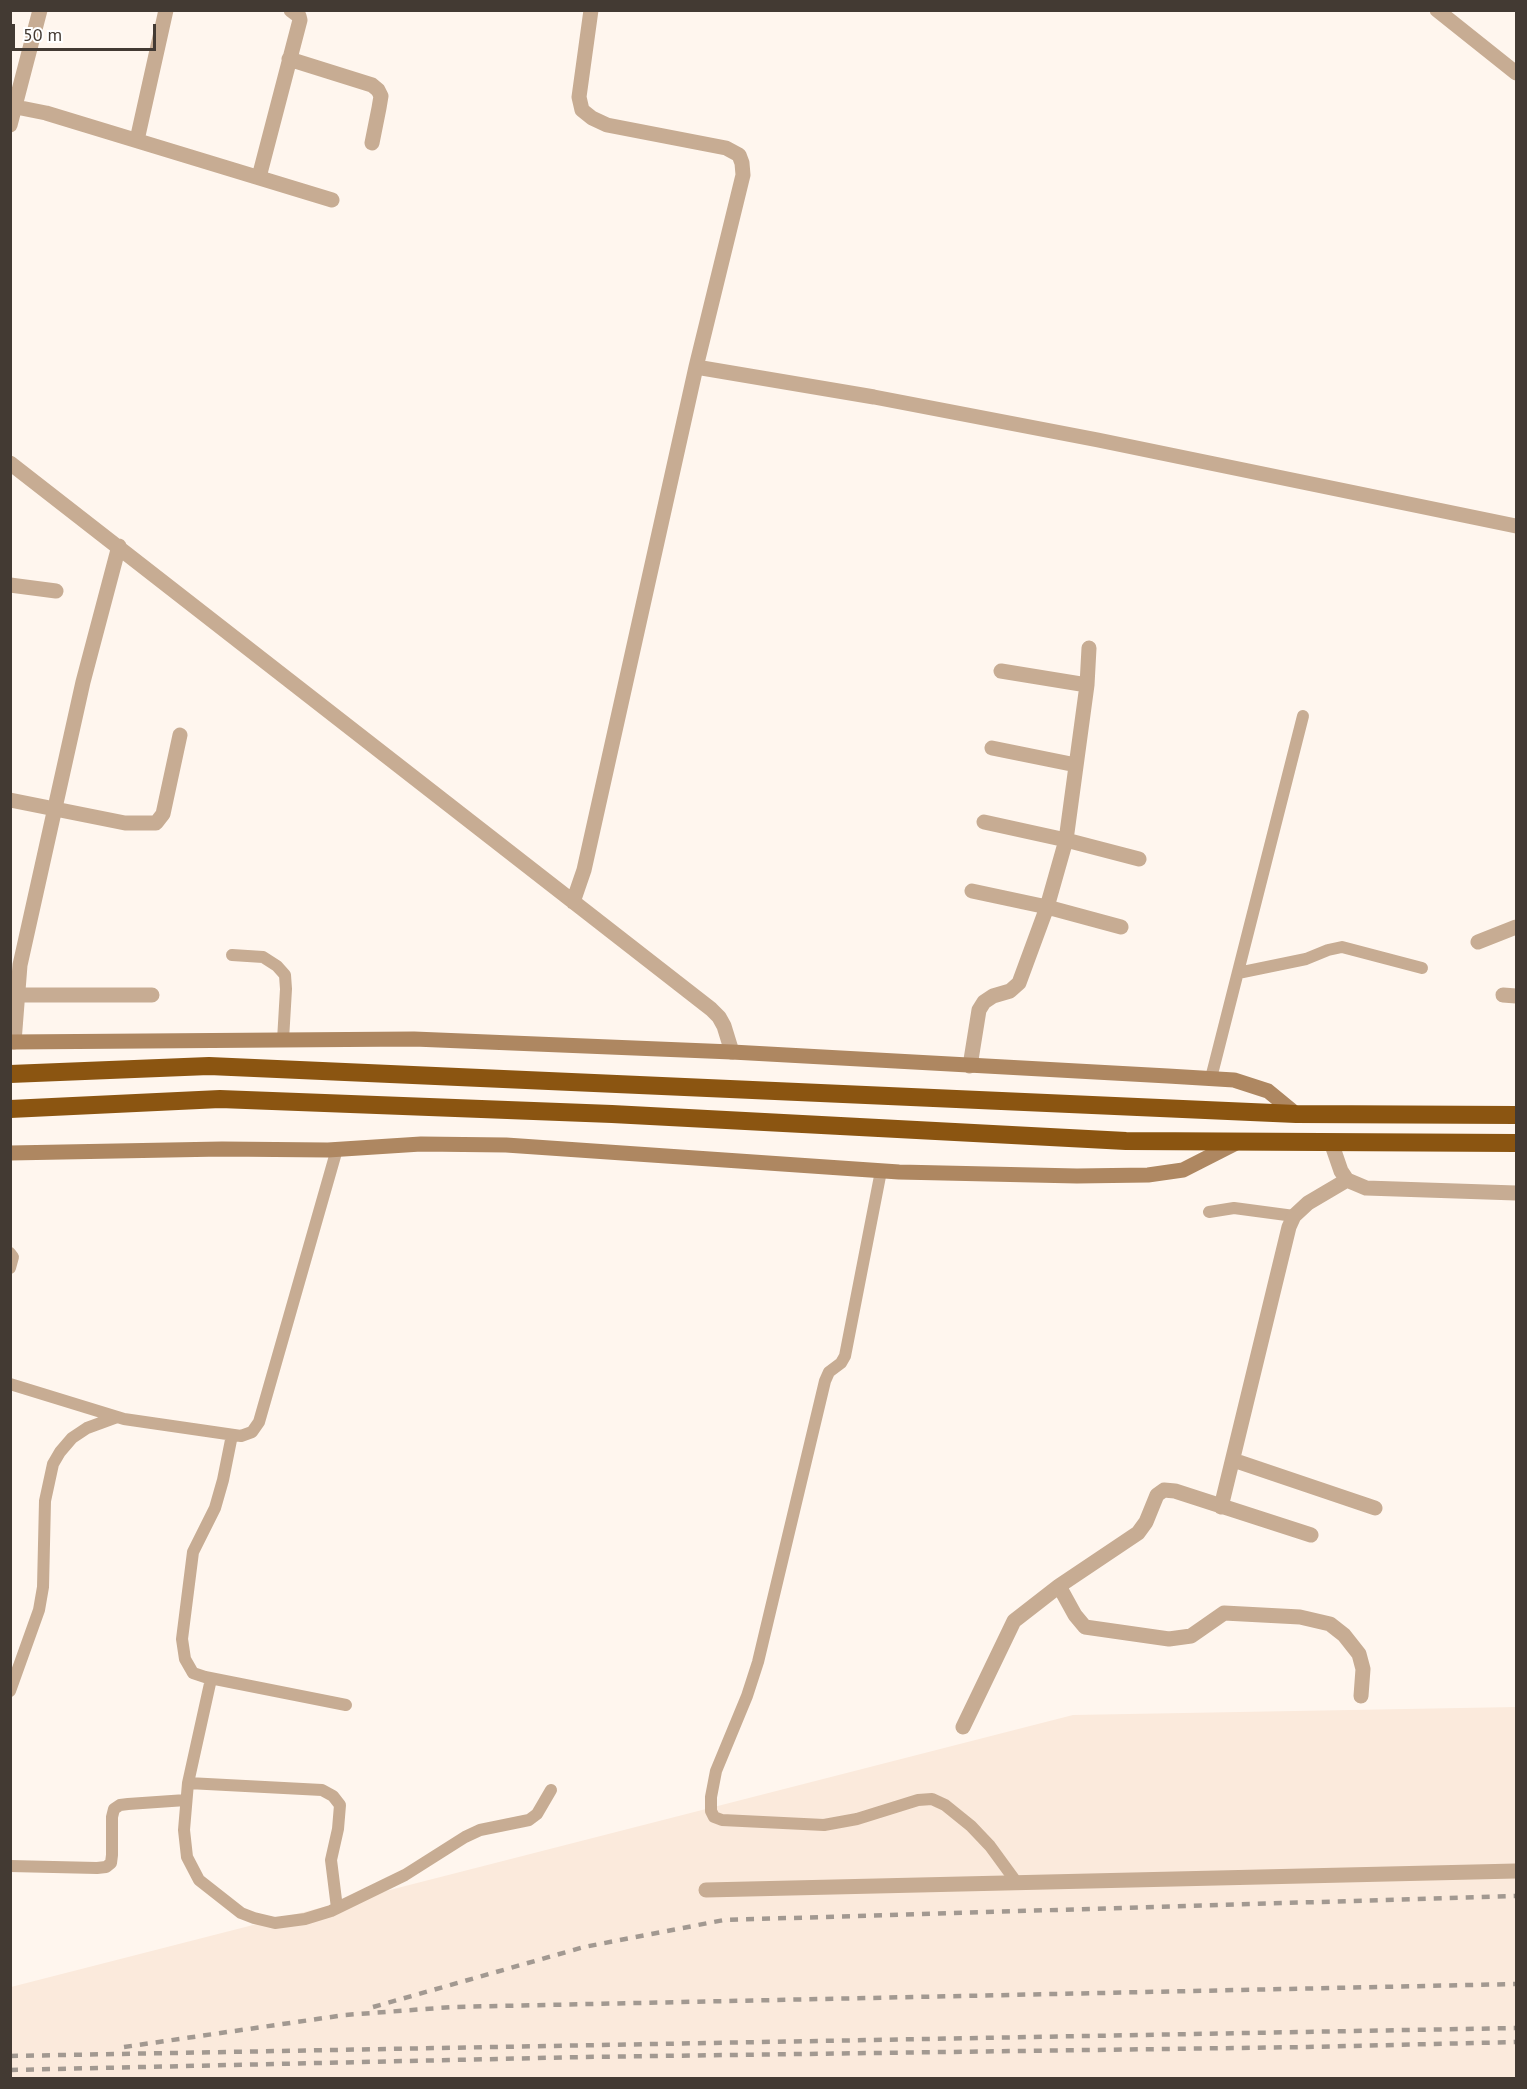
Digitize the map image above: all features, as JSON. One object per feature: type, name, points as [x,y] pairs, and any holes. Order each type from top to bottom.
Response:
[{"type":"highway","points":[[10,1074],[209,1066],[1296,1114],[1516,1115]]},
{"type":"highway","points":[[10,1109],[220,1100],[612,1114],[1126,1141],[1516,1143]]},
{"type":"street","points":[[10,125],[40,10]]},
{"type":"street","points":[[137,140],[166,10]]},
{"type":"street","points":[[573,903],[584,870],[696,368],[743,175],[742,163],[738,155],[726,148],[607,125],[582,110],[579,97],[591,10]]},
{"type":"street","points":[[1437,10],[1516,73]]},
{"type":"street","points":[[259,177],[300,20],[294,11]]},
{"type":"street","points":[[290,59],[372,85],[378,90],[381,96],[372,143]]},
{"type":"street","points":[[16,107],[46,112],[332,200]]},
{"type":"street","points":[[696,368],[874,397],[1516,526]]},
{"type":"street","points":[[10,463],[711,1009],[724,1026],[732,1052]]},
{"type":"street","points":[[119,546],[83,682],[53,809],[20,965],[12,1042],[414,1038],[732,1052],[1211,1078],[1234,1080],[1268,1091],[1296,1114]]},
{"type":"street","points":[[10,585],[56,591]]},
{"type":"street","points":[[970,1065],[980,1010],[984,1002],[993,996],[1010,991],[1019,984],[1047,907],[1066,840],[1088,685],[1089,648]]},
{"type":"street","points":[[1001,671],[1088,685]]},
{"type":"street","points":[[10,800],[125,823],[156,823],[163,814],[180,735]]},
{"type":"street","points":[[992,748],[1076,765]]},
{"type":"street","points":[[984,822],[1139,859]]},
{"type":"street","points":[[972,891],[1047,907],[1121,927]]},
{"type":"street","points":[[1478,942],[1516,927]]},
{"type":"street","points":[[17,995],[152,995]]},
{"type":"street","points":[[10,1153],[337,1149],[421,1144],[506,1145],[881,1171],[1077,1176],[1148,1175],[1183,1170],[1238,1142]]},
{"type":"street","points":[[1331,1142],[1341,1171],[1347,1180],[1366,1188],[1516,1193]]},
{"type":"street","points":[[1221,1507],[1289,1227],[1294,1216],[1308,1203],[1347,1180]]},
{"type":"street","points":[[1233,1460],[1375,1508]]},
{"type":"street","points":[[963,1727],[1014,1621],[1059,1586],[1138,1533],[1146,1522],[1157,1495],[1164,1490],[1175,1491],[1311,1535]]},
{"type":"street","points":[[1059,1586],[1075,1616],[1085,1627],[1169,1640],[1191,1636],[1224,1612],[1300,1617],[1330,1624],[1344,1635],[1359,1654],[1363,1669],[1361,1696]]},
{"type":"street","points":[[706,1890],[1516,1871]]},
{"type":"lane","points":[[1211,1078],[1303,716]]},
{"type":"lane","points":[[1238,973],[1306,959],[1342,947],[1422,968]]},
{"type":"lane","points":[[232,955],[263,957],[277,966],[285,975],[283,1040]]},
{"type":"lane","points":[[10,1384],[117,1417],[241,1436],[252,1432],[259,1422],[337,1149]]},
{"type":"lane","points":[[881,1171],[845,1356],[841,1363],[829,1372],[825,1381],[758,1662],[747,1696],[716,1771],[711,1811],[714,1817],[722,1820],[824,1825],[857,1819],[918,1800],[932,1799],[945,1805],[971,1826],[990,1846],[1017,1883]]},
{"type":"lane","points":[[1209,1212],[1234,1208],[1294,1216]]},
{"type":"lane","points":[[10,1253],[13,1257],[10,1268]]},
{"type":"lane","points":[[10,1691],[39,1610],[43,1587],[45,1501],[53,1464],[72,1438],[87,1428],[117,1417]]},
{"type":"lane","points":[[232,1435],[224,1480],[215,1508],[193,1552],[182,1639],[185,1659],[193,1673],[211,1679],[346,1705]]},
{"type":"lane","points":[[211,1679],[188,1783],[184,1830],[188,1857],[199,1880],[241,1913],[254,1918],[275,1923],[305,1919],[337,1908],[405,1875],[480,1830],[529,1820],[537,1814],[551,1790]]},
{"type":"lane","points":[[188,1783],[322,1790],[333,1796],[340,1804],[338,1829],[331,1860],[337,1908]]},
{"type":"lane","points":[[10,1866],[106,1867],[111,1863],[114,1809],[128,1804],[186,1800]]},
{"type":"shaded area","points":[[1516,1707],[1516,2078],[11,2078],[11,1987],[1073,1715]]},
{"type":"railway","points":[[373,2007],[584,1947],[724,1920],[1516,1896]]},
{"type":"railway","points":[[124,2047],[345,2015],[452,2007],[1516,1984]]},
{"type":"railway","points":[[10,2056],[1516,2028]]},
{"type":"railway","points":[[10,2070],[584,2057],[1516,2042]]}]
